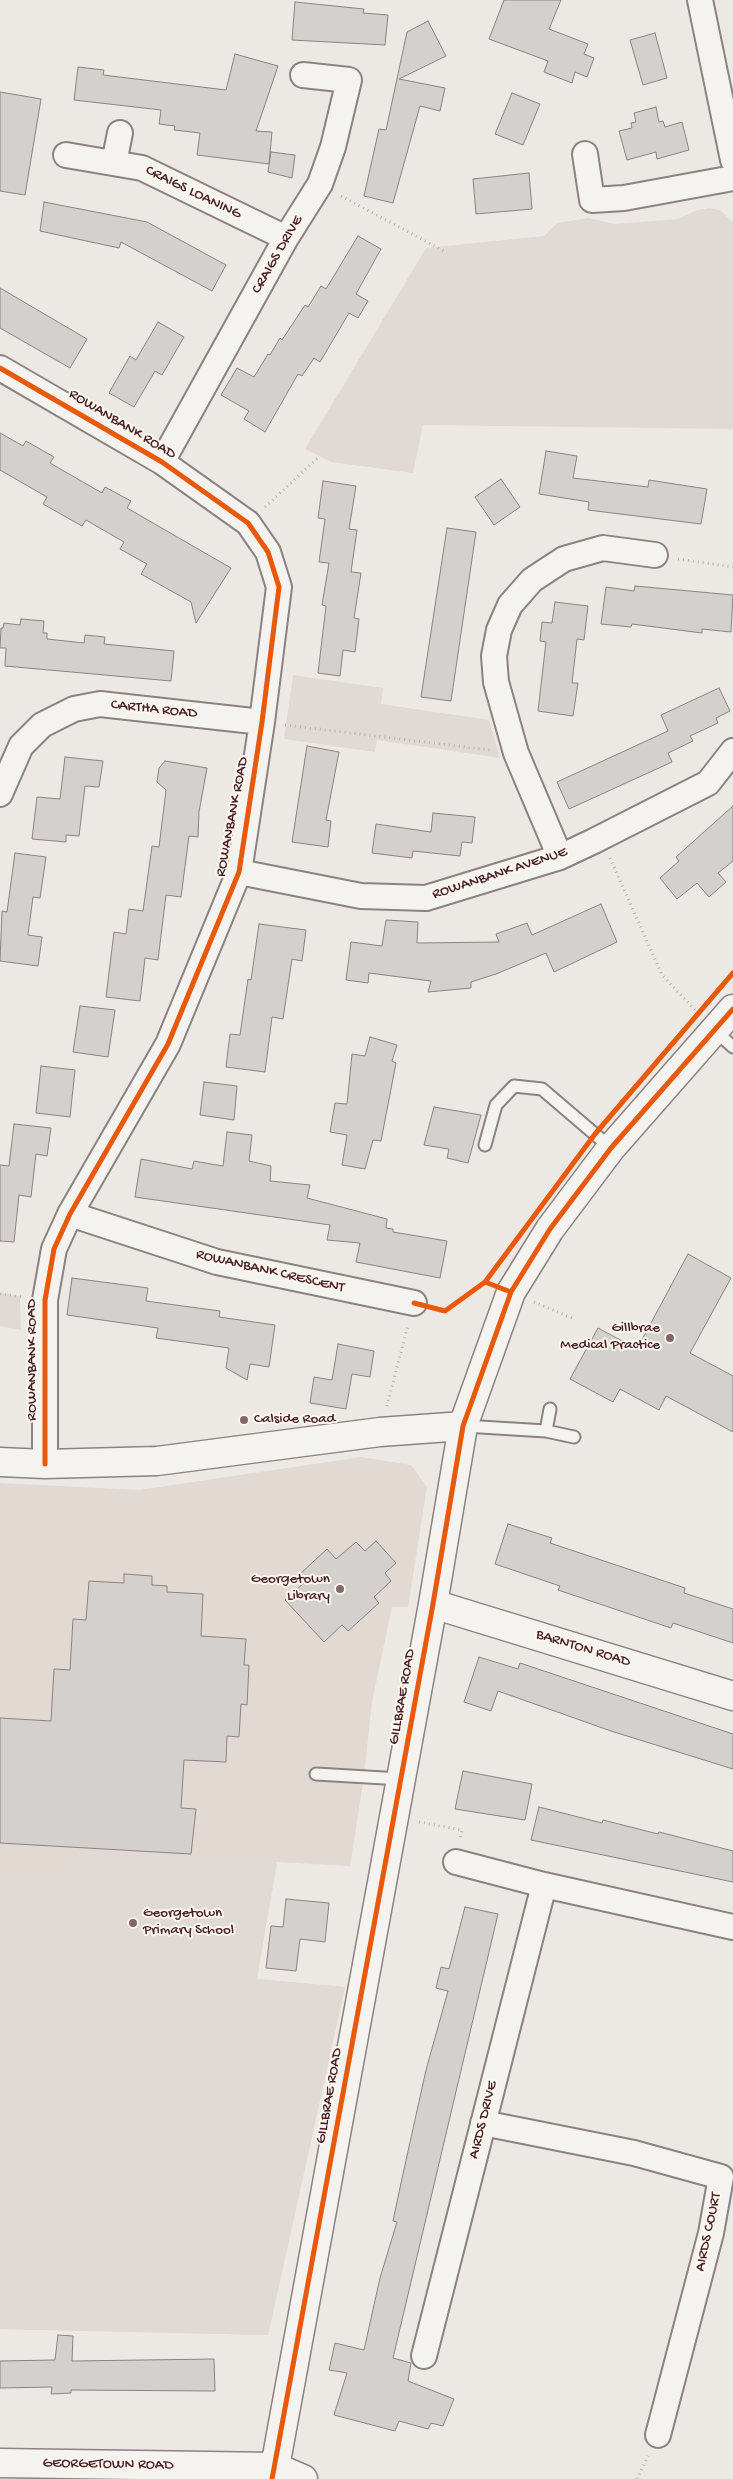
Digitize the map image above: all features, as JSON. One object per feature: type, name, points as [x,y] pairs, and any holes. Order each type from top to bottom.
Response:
[{"type":"street","points":[[700,0],[723,70],[733,160]]},
{"type":"street","name":"CRAIGS DRIVE","points":[[162,462],[286,238],[320,184],[333,147],[350,80],[303,74]]},
{"type":"street","points":[[114,163],[120,132]]},
{"type":"street","points":[[584,154],[592,200],[624,198],[733,178]]},
{"type":"street","name":"CRAIGS LOANING","points":[[66,155],[142,168],[286,238]]},
{"type":"street","name":"ROWANBANK ROAD","points":[[0,368],[162,462],[248,523],[268,552],[279,587],[262,722],[238,872],[168,1044],[70,1214],[54,1250],[45,1300],[45,1464]]},
{"type":"street","points":[[560,857],[516,753],[496,682],[494,656],[499,630],[510,605],[532,580],[564,559],[603,548],[655,555]]},
{"type":"street","name":"CARTHA ROAD","points":[[0,794],[21,746],[42,725],[74,710],[100,704],[262,722]]},
{"type":"street","name":"ROWANBANK AVENUE","points":[[238,872],[361,896],[426,898],[560,857],[708,783],[733,751]]},
{"type":"street","name":"GILLBRAE ROAD","points":[[274,2473],[433,1604],[463,1426],[510,1292],[550,1229],[708,1023],[733,1009]]},
{"type":"street","name":"ROWANBANK CRESCENT","points":[[70,1214],[217,1262],[414,1303]]},
{"type":"street","points":[[0,1462],[45,1464],[157,1461],[380,1432],[463,1426]]},
{"type":"street","name":"BARNTON ROAD","points":[[433,1604],[733,1696]]},
{"type":"street","points":[[456,1862],[544,1885],[733,1928]]},
{"type":"street","name":"AIRDS DRIVE","points":[[424,2356],[544,1885]]},
{"type":"street","name":"AIRDS COURT","points":[[483,2123],[634,2153],[721,2177],[711,2233],[658,2435]]},
{"type":"street","name":"GEORGETOWN ROAD","points":[[0,2463],[274,2473],[303,2479]]},
{"type":"lane","points":[[484,1145],[496,1105],[514,1086],[542,1088],[611,1148]]},
{"type":"lane","points":[[546,1431],[550,1409]]},
{"type":"lane","points":[[463,1426],[546,1431],[574,1437]]},
{"type":"lane","points":[[316,1774],[401,1779]]},
{"type":"path","points":[[320,184],[444,251]]},
{"type":"path","points":[[248,523],[320,456]]},
{"type":"path","points":[[655,555],[733,567]]},
{"type":"path","points":[[262,722],[516,753]]},
{"type":"path","points":[[601,837],[662,975],[708,1023]]},
{"type":"path","points":[[510,1292],[574,1319]]},
{"type":"path","points":[[380,1432],[414,1303]]},
{"type":"path","points":[[394,1818],[462,1830],[456,1862]]},
{"type":"shaded area","points":[[709,208],[720,210],[733,222],[733,429],[423,425],[413,473],[331,462],[305,449],[426,248],[544,236],[557,223],[588,218],[615,224],[678,219],[697,210]]},
{"type":"shaded area","points":[[293,675],[383,688],[381,704],[489,720],[500,758],[377,740],[375,752],[284,739]]},
{"type":"shaded area","points":[[0,1293],[20,1296],[21,1330],[0,1326]]},
{"type":"shaded area","name":"Georgetown Primary School","points":[[361,1457],[411,1465],[427,1487],[408,1607],[392,1607],[372,1702],[364,1777],[350,1866],[276,1862],[257,1979],[345,1987],[268,2335],[0,2329],[0,1483],[139,1490]]},
{"type":"shaded area","points":[[75,1848],[277,1863],[257,1979],[345,1987],[268,2335],[0,2329],[0,1869],[55,1872]]},
{"type":"building","points":[[504,0],[561,0],[549,29],[588,44],[584,54],[594,58],[587,77],[575,72],[572,83],[544,72],[548,61],[489,39]]},
{"type":"building","points":[[295,2],[364,9],[363,13],[388,15],[385,45],[292,40]]},
{"type":"building","points":[[428,21],[446,56],[399,79],[445,88],[440,111],[420,106],[393,203],[364,196],[379,129],[386,130],[407,32]]},
{"type":"building","points":[[655,33],[667,78],[643,85],[630,40]]},
{"type":"building","points":[[235,54],[278,66],[256,131],[272,132],[269,164],[197,155],[200,133],[174,130],[175,126],[159,124],[161,110],[74,100],[78,67],[104,70],[103,75],[226,90]]},
{"type":"building","points":[[0,92],[41,99],[25,195],[0,191]]},
{"type":"building","points":[[512,93],[540,104],[523,145],[495,134]]},
{"type":"building","points":[[656,107],[659,122],[663,121],[665,127],[682,122],[689,150],[657,159],[656,152],[627,160],[619,131],[632,128],[631,123],[636,122],[634,113]]},
{"type":"building","points":[[271,152],[295,155],[292,178],[268,172]]},
{"type":"building","points":[[529,173],[532,209],[476,214],[473,179]]},
{"type":"building","points":[[44,202],[147,222],[226,265],[212,291],[121,242],[119,248],[40,231]]},
{"type":"building","points":[[358,236],[381,249],[356,294],[368,301],[358,318],[349,313],[320,362],[314,358],[302,376],[298,374],[265,432],[244,419],[249,411],[221,395],[237,368],[254,377],[268,354],[270,355],[280,338],[282,340],[305,305],[308,307],[321,286],[326,289]]},
{"type":"building","points":[[0,288],[87,339],[70,368],[0,328]]},
{"type":"building","points":[[158,322],[184,337],[162,375],[155,371],[134,407],[109,393],[130,356],[136,360]]},
{"type":"building","points":[[0,433],[23,446],[26,441],[54,457],[50,463],[102,493],[105,487],[131,501],[127,508],[231,568],[196,623],[191,602],[141,574],[147,564],[120,549],[124,542],[86,520],[82,526],[43,504],[47,497],[0,470]]},
{"type":"building","points":[[546,451],[577,456],[573,478],[648,487],[649,480],[707,489],[701,524],[588,510],[589,502],[539,494]]},
{"type":"building","points":[[501,479],[520,507],[494,525],[475,497]]},
{"type":"building","points":[[323,481],[356,486],[349,529],[357,530],[351,572],[361,573],[354,618],[359,619],[355,652],[343,650],[340,676],[318,673],[326,606],[322,605],[329,563],[319,562],[325,519],[318,518]]},
{"type":"building","points":[[447,528],[476,532],[451,701],[421,697]]},
{"type":"building","points":[[635,586],[733,595],[731,632],[702,629],[702,633],[632,624],[631,627],[601,624],[606,587],[634,591]]},
{"type":"building","points":[[555,602],[588,606],[584,640],[577,639],[572,683],[578,683],[573,716],[538,711],[546,642],[540,641],[542,622],[552,623]]},
{"type":"building","points":[[21,619],[44,621],[43,633],[47,633],[47,639],[84,643],[85,635],[105,637],[104,644],[174,651],[171,681],[5,666],[6,648],[0,648],[1,628],[3,628],[4,623],[20,625]]},
{"type":"building","points":[[719,688],[730,711],[716,718],[718,723],[690,736],[693,741],[668,753],[672,762],[569,809],[557,782],[668,731],[661,715]]},
{"type":"building","points":[[307,746],[339,752],[326,820],[331,821],[328,847],[292,842]]},
{"type":"building","points":[[65,757],[103,761],[99,787],[85,786],[79,836],[66,835],[66,842],[32,839],[37,797],[60,799]]},
{"type":"building","points":[[165,761],[207,768],[199,812],[198,837],[189,836],[181,897],[166,895],[158,960],[145,958],[140,1001],[106,997],[114,932],[126,934],[129,909],[143,911],[152,846],[159,847],[166,790],[157,782],[159,768]]},
{"type":"building","points":[[733,806],[733,861],[718,873],[726,882],[709,897],[697,883],[677,899],[660,878],[679,861],[676,857]]},
{"type":"building","points":[[433,813],[475,817],[472,843],[462,842],[460,856],[413,851],[412,858],[372,853],[376,824],[431,832]]},
{"type":"building","points":[[15,853],[46,857],[40,898],[33,897],[28,935],[42,937],[38,966],[0,961],[2,911],[7,912]]},
{"type":"building","points":[[601,904],[617,942],[554,972],[546,953],[496,974],[471,982],[471,988],[428,992],[431,981],[369,973],[368,983],[346,980],[351,942],[382,946],[386,920],[418,922],[417,943],[499,942],[496,934],[527,923],[532,935]]},
{"type":"building","points":[[259,924],[306,930],[302,961],[292,959],[283,1019],[272,1017],[265,1072],[226,1067],[230,1034],[240,1035],[248,979],[251,980]]},
{"type":"building","points":[[80,1006],[115,1010],[108,1057],[73,1052]]},
{"type":"building","points":[[370,1037],[397,1045],[392,1061],[396,1063],[381,1141],[373,1140],[365,1169],[342,1165],[347,1135],[330,1132],[335,1103],[347,1104],[352,1054],[365,1056]]},
{"type":"building","points":[[41,1066],[75,1070],[70,1117],[36,1113]]},
{"type":"building","points":[[204,1082],[237,1086],[234,1120],[200,1115]]},
{"type":"building","points":[[434,1107],[481,1115],[468,1163],[447,1158],[449,1149],[424,1145]]},
{"type":"building","points":[[14,1124],[51,1128],[47,1156],[36,1154],[31,1197],[19,1195],[14,1242],[0,1241],[0,1165],[9,1166]]},
{"type":"building","points":[[227,1132],[252,1135],[249,1161],[271,1166],[270,1181],[310,1185],[307,1198],[387,1219],[386,1228],[393,1229],[393,1232],[447,1241],[440,1278],[356,1262],[360,1243],[327,1240],[330,1225],[135,1197],[141,1159],[192,1169],[194,1161],[223,1166]]},
{"type":"building","name":"Gillbrae Medical Practice","points":[[688,1254],[731,1278],[690,1353],[733,1376],[733,1432],[666,1396],[659,1410],[620,1389],[613,1402],[570,1379],[598,1328],[637,1349]]},
{"type":"building","points":[[72,1278],[148,1288],[146,1301],[220,1311],[219,1317],[275,1325],[269,1367],[250,1364],[247,1380],[226,1368],[229,1348],[156,1338],[158,1328],[67,1315]]},
{"type":"building","points":[[338,1344],[374,1351],[370,1377],[352,1374],[346,1409],[310,1403],[314,1377],[332,1380]]},
{"type":"building","points":[[508,1524],[552,1538],[550,1543],[685,1588],[684,1593],[733,1609],[733,1643],[673,1623],[671,1628],[558,1590],[560,1586],[495,1564]]},
{"type":"building","name":"Georgetown Library","points":[[376,1541],[396,1563],[385,1573],[391,1581],[374,1597],[379,1603],[348,1631],[342,1625],[324,1642],[285,1600],[306,1581],[300,1574],[327,1549],[336,1559],[356,1542],[365,1551]]},
{"type":"building","points":[[124,1574],[152,1576],[152,1585],[167,1586],[167,1592],[203,1594],[201,1636],[246,1639],[244,1665],[249,1665],[247,1705],[241,1704],[239,1737],[227,1736],[226,1762],[184,1760],[181,1808],[196,1809],[191,1854],[0,1843],[0,1718],[51,1721],[54,1669],[70,1670],[73,1619],[86,1620],[89,1581],[124,1583]]},
{"type":"building","points":[[479,1657],[518,1669],[520,1663],[733,1734],[733,1769],[611,1731],[498,1691],[491,1711],[464,1702]]},
{"type":"building","points":[[463,1771],[532,1784],[525,1820],[455,1809]]},
{"type":"building","points":[[539,1807],[602,1823],[603,1820],[658,1834],[659,1832],[733,1851],[733,1882],[531,1840]]},
{"type":"building","points":[[286,1899],[329,1903],[325,1942],[300,1939],[296,1971],[266,1968],[271,1926],[283,1927]]},
{"type":"building","points":[[465,1907],[498,1914],[393,2358],[411,2363],[408,2381],[454,2399],[443,2426],[431,2423],[428,2429],[399,2421],[395,2431],[334,2415],[347,2373],[329,2370],[335,2343],[364,2350],[380,2278],[397,2222],[393,2221],[426,2070],[448,1991],[436,1988],[441,1967],[449,1969]]},
{"type":"building","points":[[58,2335],[73,2336],[72,2361],[214,2359],[215,2391],[71,2390],[71,2393],[51,2394],[52,2387],[0,2388],[0,2361],[55,2360]]},
{"type":"cycle path","points":[[0,368],[162,462],[248,523],[268,552],[279,587],[262,722],[239,872],[168,1044],[70,1214],[54,1249],[45,1300],[45,1464]]},
{"type":"cycle path","points":[[485,1282],[595,1134],[733,973]]},
{"type":"cycle path","points":[[272,2479],[433,1604],[463,1426],[511,1292],[550,1229],[611,1148],[733,1009]]},
{"type":"cycle path","points":[[414,1303],[445,1311],[485,1282],[511,1292]]},
{"type":"place","name":"Gillbrae Medical Practice","points":[[670,1338]]},
{"type":"place","name":"Calside Road","points":[[244,1420]]},
{"type":"place","name":"Georgetown Library","points":[[340,1589]]},
{"type":"place","name":"Georgetown Primary School","points":[[133,1923]]}]
